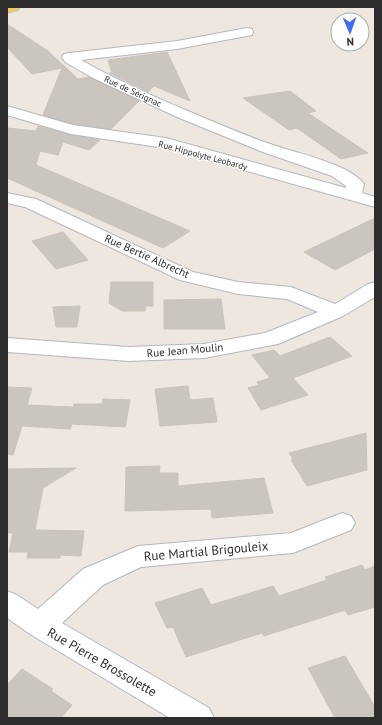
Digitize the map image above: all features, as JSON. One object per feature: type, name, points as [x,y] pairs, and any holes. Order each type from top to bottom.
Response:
[{"type":"main road","points":[[7,9],[14,7]]},
{"type":"street","name":"Rue de Sérignac","points":[[247,32],[177,45],[69,57],[98,75],[182,114],[266,148],[338,172],[356,184],[354,196]]},
{"type":"street","name":"Rue Hippolyte Leobardy","points":[[7,110],[71,129],[166,143],[375,202]]},
{"type":"street","name":"Rue Bertie Albrecht","points":[[7,198],[30,203],[187,276],[238,288],[291,293],[336,312]]},
{"type":"street","name":"Rue Jean Moulin","points":[[7,345],[129,354],[204,351],[270,339],[336,312],[375,288]]},
{"type":"street","name":"Rue Martial Brigouleix","points":[[40,626],[93,578],[138,557],[293,543],[342,523]]},
{"type":"street","name":"Rue Pierre Brossolette","points":[[7,602],[40,626],[198,718]]},
{"type":"building","points":[[7,24],[48,51],[78,79],[89,77],[139,101],[111,129],[73,124],[43,115],[62,68],[32,74],[7,47]]},
{"type":"building","points":[[167,52],[190,101],[154,86],[148,92],[109,73],[112,73],[108,60]]},
{"type":"building","points":[[290,91],[316,111],[308,113],[368,153],[341,159],[297,128],[289,130],[243,98]]},
{"type":"building","points":[[38,126],[71,135],[100,140],[89,150],[63,142],[58,155],[40,151],[36,165],[190,231],[163,248],[7,178],[7,128],[36,131]]},
{"type":"building","points":[[375,218],[375,249],[335,270],[304,252]]},
{"type":"building","points":[[63,232],[88,260],[56,269],[32,241]]},
{"type":"building","points":[[111,282],[153,282],[153,306],[146,306],[145,311],[122,311],[109,303]]},
{"type":"building","points":[[221,299],[225,329],[164,329],[164,300]]},
{"type":"building","points":[[80,306],[77,327],[56,327],[53,307]]},
{"type":"building","points":[[330,337],[352,356],[293,378],[308,395],[261,410],[248,388],[259,385],[257,382],[270,378],[252,355],[274,350],[280,356]]},
{"type":"building","points":[[188,386],[190,400],[213,398],[217,422],[160,426],[155,389]]},
{"type":"building","points":[[7,387],[32,388],[27,405],[73,407],[74,404],[102,404],[103,399],[130,400],[125,427],[72,424],[70,429],[22,426],[13,455],[7,454]]},
{"type":"building","points":[[366,433],[367,470],[307,486],[291,460],[293,459],[289,453]]},
{"type":"building","points":[[160,466],[159,473],[178,473],[178,486],[264,478],[273,513],[212,518],[211,509],[125,511],[126,467]]},
{"type":"building","points":[[76,468],[43,488],[35,530],[84,531],[81,556],[60,555],[60,558],[27,558],[28,552],[9,552],[13,533],[7,533],[7,469]]},
{"type":"building","points":[[362,565],[365,570],[375,566],[375,607],[348,615],[345,610],[264,636],[262,633],[186,657],[173,627],[167,628],[155,603],[202,588],[211,605],[273,586],[279,596],[327,580],[325,577]]},
{"type":"building","points":[[345,656],[375,707],[375,718],[335,718],[308,668]]},
{"type":"building","points":[[22,669],[53,689],[51,691],[72,705],[61,718],[7,718],[7,685]]}]
